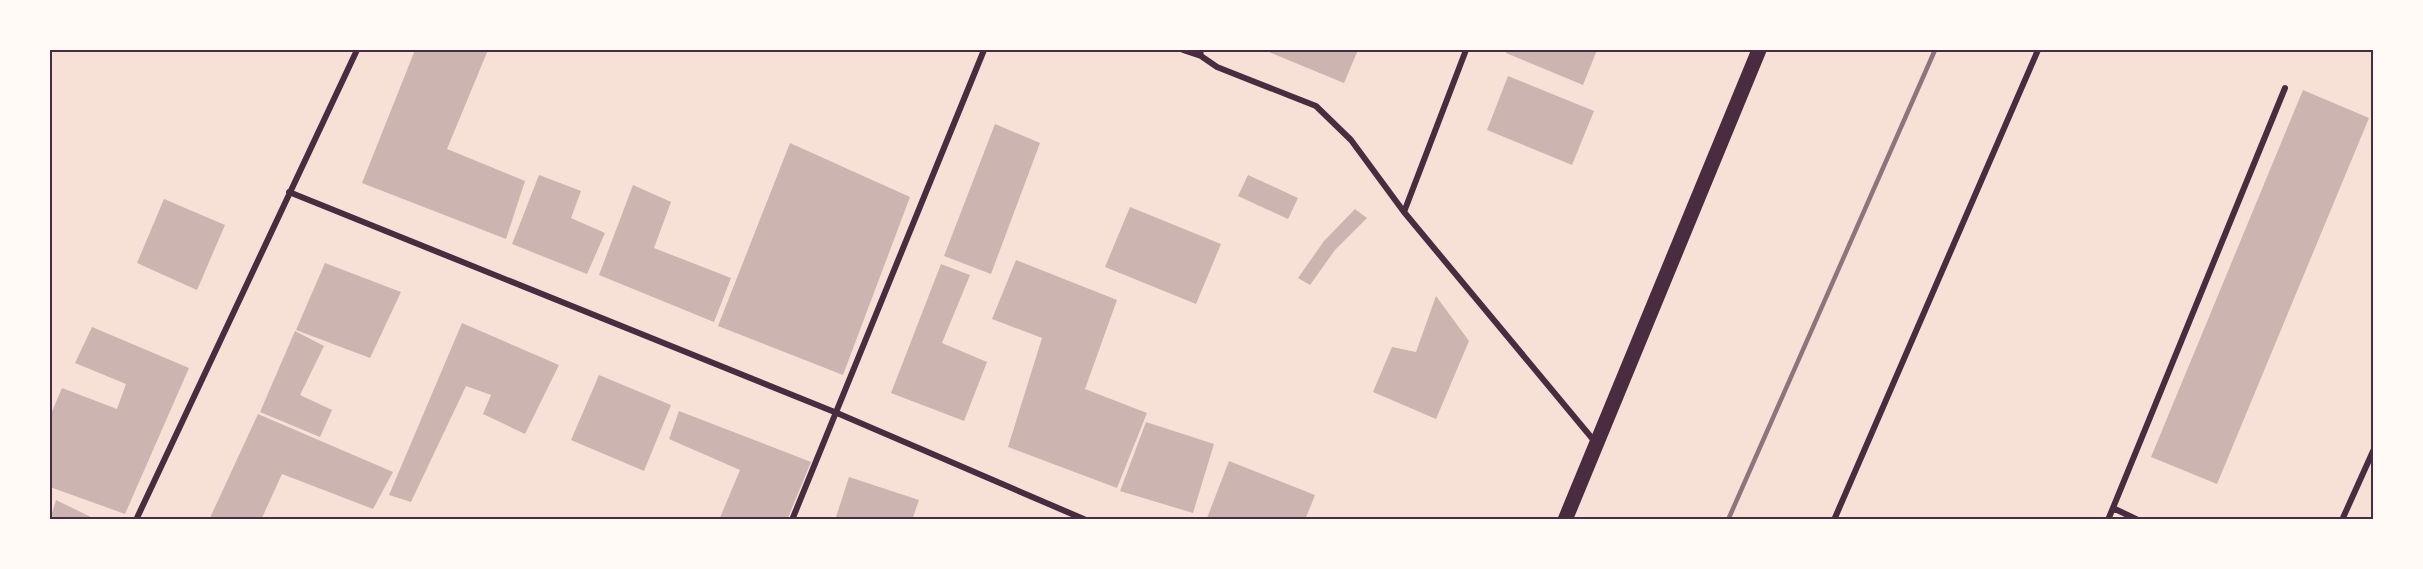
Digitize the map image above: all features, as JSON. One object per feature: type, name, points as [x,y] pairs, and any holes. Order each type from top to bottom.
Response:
[{"type":"main road","points":[[1565,519],[1759,50]]},
{"type":"street","points":[[136,519],[357,50]]},
{"type":"street","points":[[792,519],[984,50]]},
{"type":"street","points":[[1183,50],[1200,53],[1217,67],[1316,106],[1351,140],[1404,212],[1596,444]]},
{"type":"street","points":[[1404,212],[1466,50]]},
{"type":"street","points":[[1834,519],[2038,50]]},
{"type":"street","points":[[2108,519],[2285,88]]},
{"type":"street","points":[[289,192],[837,413],[1086,519]]},
{"type":"street","points":[[2342,519],[2373,449]]},
{"type":"street","points":[[2113,508],[2138,519]]},
{"type":"building","points":[[415,50],[488,50],[447,149],[525,181],[506,239],[362,183]]},
{"type":"building","points":[[1270,50],[1358,50],[1344,83],[1269,52]]},
{"type":"building","points":[[1507,50],[1597,50],[1583,85],[1506,53]]},
{"type":"building","points":[[1508,76],[1594,111],[1572,165],[1487,130]]},
{"type":"building","points":[[2303,90],[2369,118],[2217,484],[2151,457]]},
{"type":"building","points":[[995,124],[1040,143],[991,274],[944,256]]},
{"type":"building","points":[[790,143],[910,197],[843,375],[718,326]]},
{"type":"building","points":[[539,175],[581,191],[571,218],[605,233],[587,274],[512,244]]},
{"type":"building","points":[[1248,175],[1298,198],[1288,219],[1238,196]]},
{"type":"building","points":[[633,185],[671,202],[654,248],[731,278],[714,322],[599,275]]},
{"type":"building","points":[[164,199],[225,225],[197,290],[137,263]]},
{"type":"building","points":[[1130,207],[1221,244],[1196,304],[1105,267]]},
{"type":"building","points":[[1355,209],[1367,218],[1335,250],[1310,285],[1298,278],[1324,241]]},
{"type":"building","points":[[1016,260],[1117,300],[1085,389],[1147,413],[1117,488],[1008,447],[1042,338],[992,319]]},
{"type":"building","points":[[325,263],[401,292],[370,358],[296,330]]},
{"type":"building","points":[[941,264],[970,275],[942,343],[987,362],[964,421],[891,393]]},
{"type":"building","points":[[1436,296],[1469,341],[1436,419],[1373,392],[1392,347],[1416,352]]},
{"type":"building","points":[[462,323],[559,365],[525,434],[483,414],[491,395],[466,386],[411,502],[389,495]]},
{"type":"building","points":[[92,327],[189,368],[125,514],[50,487],[50,416],[62,388],[117,409],[126,384],[75,363]]},
{"type":"building","points":[[295,331],[324,346],[300,395],[332,410],[320,437],[260,412]]},
{"type":"building","points":[[599,375],[671,405],[644,471],[571,440]]},
{"type":"building","points":[[679,411],[811,462],[787,520],[719,520],[740,470],[669,439]]},
{"type":"building","points":[[258,414],[393,472],[373,509],[282,474],[261,520],[209,520]]},
{"type":"building","points":[[1146,422],[1214,444],[1193,513],[1120,491]]},
{"type":"building","points":[[1229,461],[1315,495],[1305,520],[1207,518]]},
{"type":"building","points":[[849,477],[919,500],[912,520],[835,520]]},
{"type":"building","points":[[56,500],[97,520],[50,520]]},
{"type":"railway","points":[[1728,520],[1935,50]]}]
